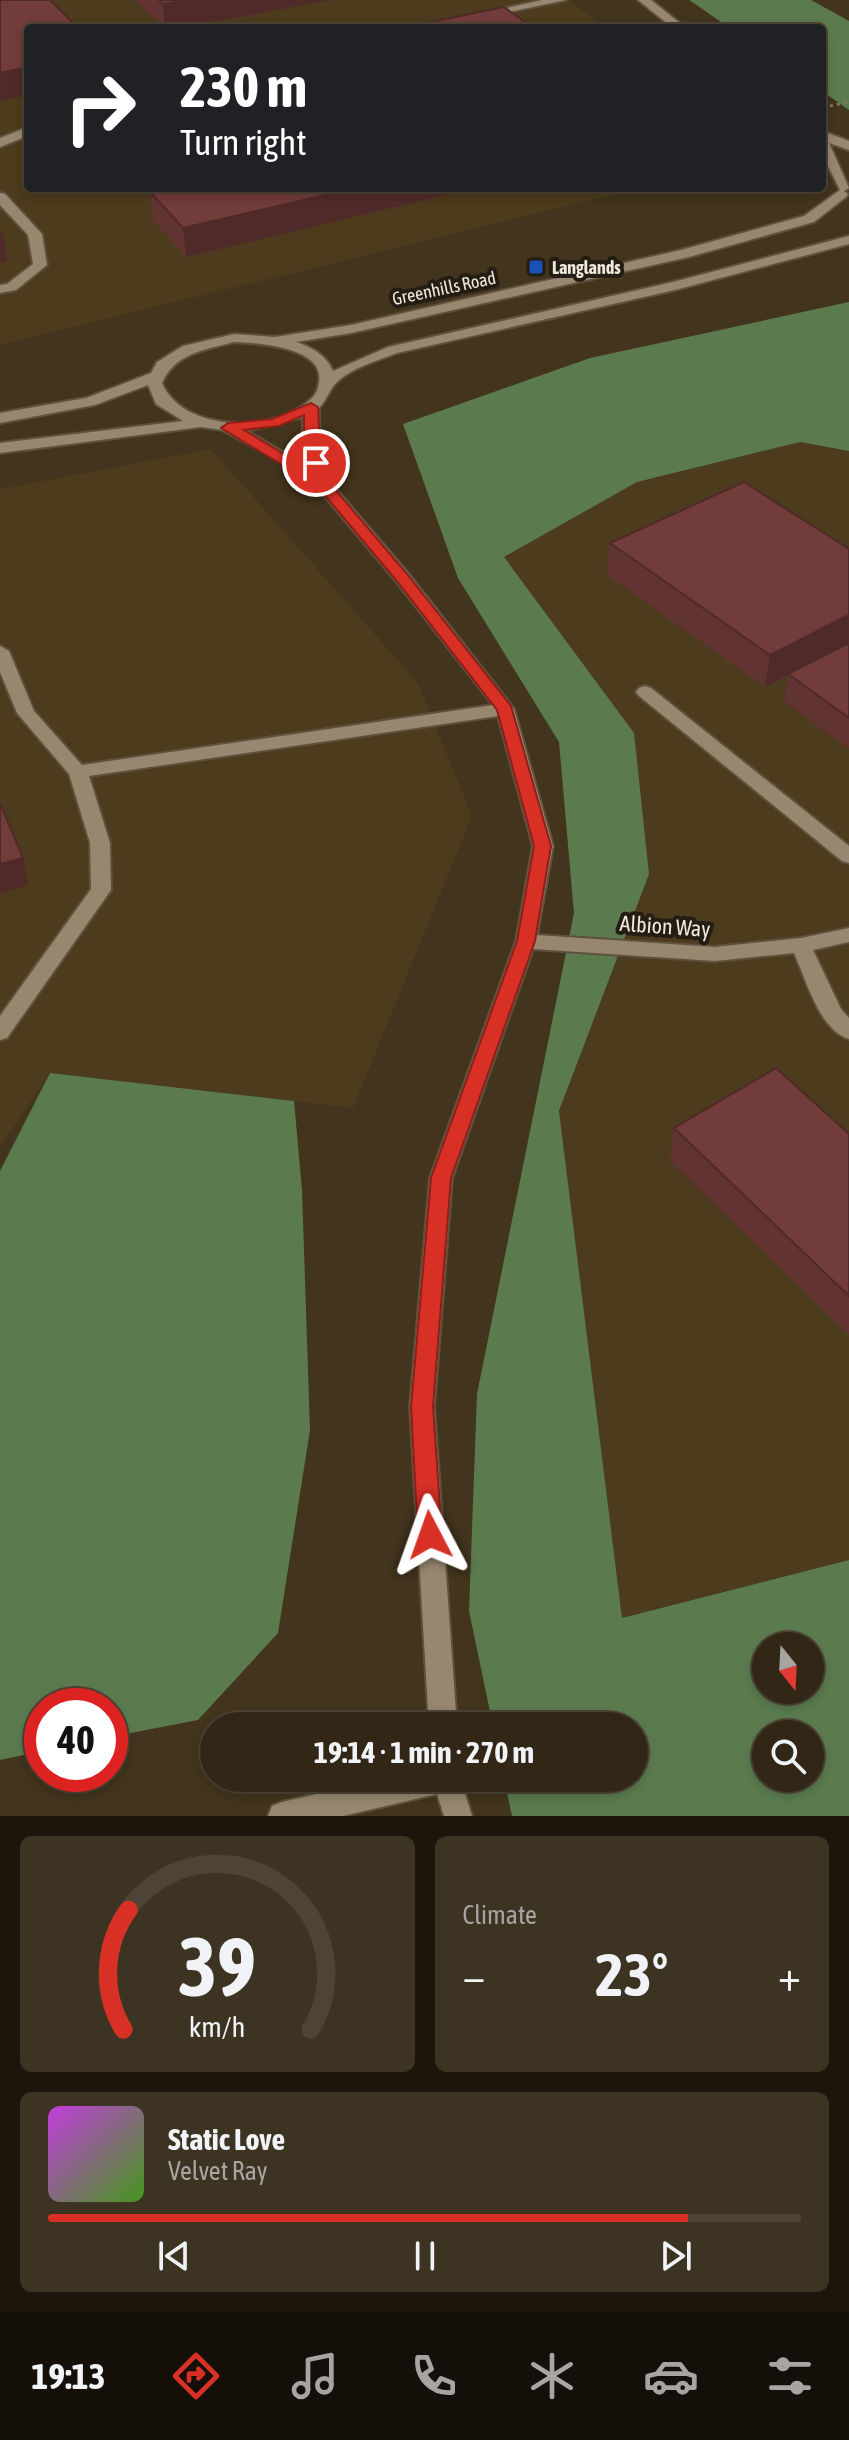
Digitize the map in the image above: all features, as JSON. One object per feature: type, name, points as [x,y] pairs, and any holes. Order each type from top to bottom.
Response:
[{"type":"street","points":[[473,17],[560,0]]},
{"type":"street","points":[[644,0],[675,24]]},
{"type":"street","points":[[0,143],[24,133]]},
{"type":"street","points":[[826,138],[849,146]]},
{"type":"street","points":[[826,146],[846,192]]},
{"type":"street","name":"Greenhills Road","points":[[278,341],[351,329],[684,254],[809,219],[846,192]]},
{"type":"street","points":[[0,197],[35,234],[40,265],[11,287],[0,289]]},
{"type":"street","points":[[328,381],[351,366],[393,350],[675,286],[849,240]]},
{"type":"street","points":[[0,418],[90,402],[155,377],[175,355],[202,344],[234,338],[278,341],[315,357],[325,368],[328,381],[323,395],[311,407],[274,423],[228,428],[177,415],[162,404],[154,391],[155,377]]},
{"type":"street","points":[[311,407],[311,443],[322,483]]},
{"type":"street","points":[[0,448],[199,423]]},
{"type":"street","points":[[228,428],[272,450],[322,483],[402,577],[505,709],[543,846],[526,941],[441,1178],[422,1407],[442,1712]]},
{"type":"street","points":[[0,651],[26,713],[78,772],[100,843],[101,890],[0,1032]]},
{"type":"street","points":[[645,692],[849,856]]},
{"type":"street","points":[[78,772],[505,709]]},
{"type":"street","name":"Albion Way","points":[[526,941],[715,954],[801,945],[849,935]]},
{"type":"street","points":[[801,945],[832,1013],[849,1031]]},
{"type":"street","points":[[282,1816],[386,1792]]},
{"type":"street","points":[[450,1792],[458,1816]]},
{"type":"shaded area","points":[[0,0],[569,0],[599,24],[24,24],[24,192],[624,192],[0,345]]},
{"type":"shaded area","points":[[800,442],[849,451],[849,1560],[622,1618],[559,1111],[649,874],[504,557],[637,482]]},
{"type":"shaded area","points":[[211,449],[418,683],[472,816],[353,1108],[50,1073],[0,1148],[0,489]]},
{"type":"green space","points":[[689,0],[811,0],[849,21],[849,110],[826,94],[826,24],[724,24]]},
{"type":"green space","points":[[849,302],[849,451],[800,442],[637,482],[504,557],[634,733],[649,874],[559,1111],[622,1618],[849,1560],[849,1816],[512,1816],[507,1792],[648,1792],[648,1712],[490,1712],[469,1611],[477,1394],[574,913],[559,742],[458,578],[403,424],[590,358]]},
{"type":"green space","points":[[50,1073],[294,1101],[302,1190],[310,1430],[278,1633],[205,1712],[200,1712],[198,1720],[128,1734],[128,1688],[24,1688],[24,1755],[0,1760],[0,1171]]},
{"type":"building","points":[[0,0],[50,0],[74,24],[24,24],[24,68],[0,73]]},
{"type":"building","points":[[159,0],[187,0],[163,4]]},
{"type":"building","points":[[504,7],[527,24],[421,24]]},
{"type":"building","points":[[150,192],[338,192],[183,228]]},
{"type":"building","points":[[744,482],[849,549],[849,615],[770,655],[610,543]]},
{"type":"building","points":[[849,643],[849,718],[788,674]]},
{"type":"building","points":[[0,803],[23,858],[0,864]]},
{"type":"building","points":[[776,1068],[849,1134],[849,1296],[674,1128]]},
{"type":"place","name":"Langlands","points":[[536,267]]},
{"type":"route","points":[[316,463],[311,443],[311,407],[274,423],[228,428],[272,450],[322,483],[402,577],[505,709],[543,846],[526,941],[441,1178],[422,1407],[430,1535]]}]
